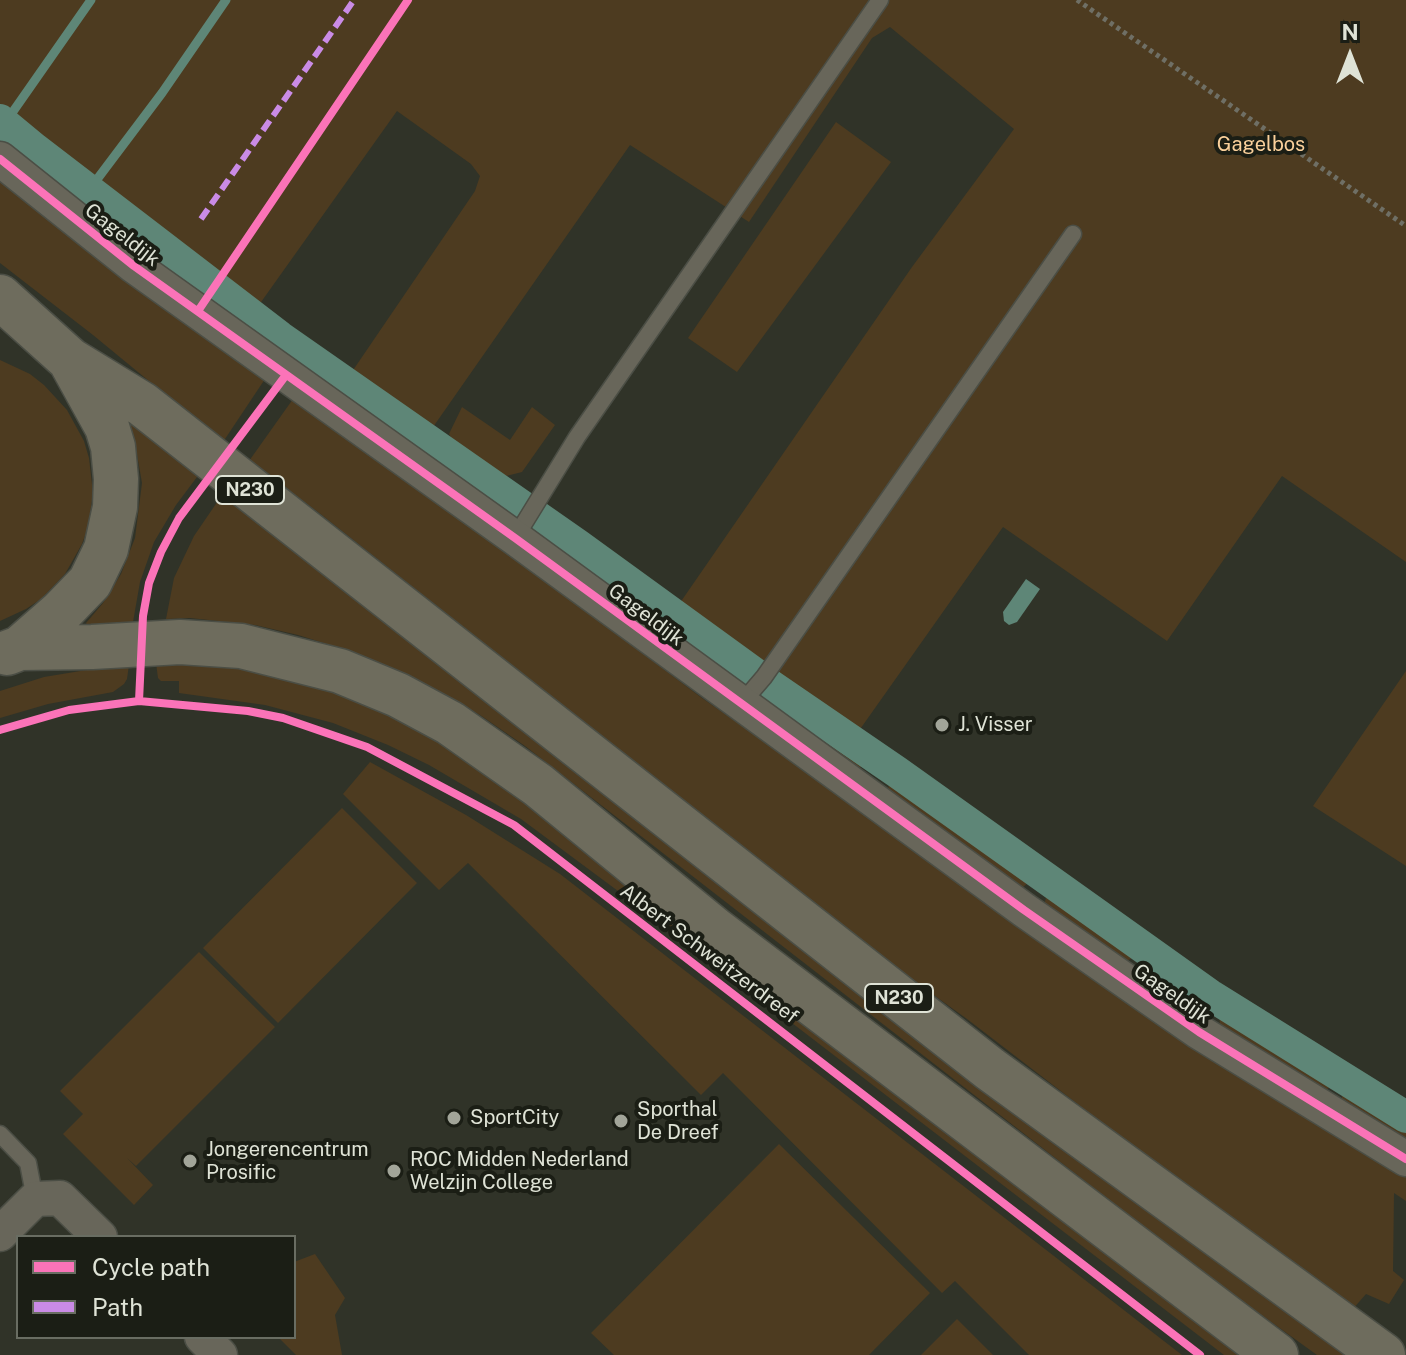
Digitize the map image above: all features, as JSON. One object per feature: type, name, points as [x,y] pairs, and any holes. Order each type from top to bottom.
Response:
[{"type":"highway","name":"N230","points":[[0,297],[56,349],[142,404],[990,1069],[1383,1355]]},
{"type":"highway","name":"N230","points":[[0,328],[56,349],[107,427],[113,447],[115,507],[106,549],[90,582],[61,612],[10,652]]},
{"type":"highway","name":"Albert Schweitzerdreef","points":[[10,652],[180,642],[241,646],[340,671],[398,695],[450,723],[538,785],[714,929],[1276,1355]]},
{"type":"street","name":"Gageldijk","points":[[0,159],[134,266],[515,538],[1024,910],[1199,1032],[1406,1159]]},
{"type":"street","points":[[0,1234],[35,1199],[60,1198],[98,1235]]},
{"type":"street","points":[[204,1339],[220,1355]]},
{"type":"lane","points":[[515,538],[577,437],[880,0]]},
{"type":"lane","points":[[740,705],[764,677],[1073,234]]},
{"type":"lane","points":[[0,1134],[28,1163],[35,1199]]},
{"type":"path","points":[[1077,0],[1406,226]]},
{"type":"green space","name":"Gagelbos","points":[[0,0],[1406,0],[1406,562],[1282,476],[1167,641],[1003,527],[851,742],[673,613],[912,267],[1014,129],[890,27],[872,38],[749,222],[630,145],[424,440],[345,382],[475,191],[480,176],[471,164],[397,111],[249,319],[83,200],[0,133]]},
{"type":"green space","points":[[836,122],[891,162],[737,372],[688,338]]},
{"type":"green space","points":[[0,178],[265,379],[223,442],[0,263]]},
{"type":"green space","points":[[0,360],[30,374],[67,410],[84,441],[93,493],[88,527],[65,574],[41,599],[0,621]]},
{"type":"green space","points":[[335,382],[520,511],[513,518],[328,391]]},
{"type":"green space","points":[[293,399],[542,578],[702,698],[857,806],[1406,1174],[1406,1201],[1394,1193],[1393,1271],[1404,1280],[1389,1304],[1366,1294],[1352,1310],[1209,1205],[967,1019],[878,955],[318,512],[249,461]]},
{"type":"green space","points":[[462,407],[510,440],[532,407],[555,425],[522,472],[498,478],[459,452],[449,434]]},
{"type":"green space","points":[[128,419],[200,473],[154,542],[140,582],[133,622],[88,626],[86,623],[121,574],[135,538],[142,483]]},
{"type":"green space","points":[[224,492],[1357,1355],[1317,1355],[1202,1272],[525,746],[480,715],[412,677],[356,653],[298,635],[255,625],[190,618],[166,619],[174,578],[194,536]]},
{"type":"green space","points":[[575,552],[625,589],[622,593],[611,595],[570,566]]},
{"type":"green space","points":[[642,600],[739,671],[740,680],[735,682],[640,614]]},
{"type":"green space","points":[[156,663],[235,666],[294,676],[370,703],[474,761],[1257,1355],[1224,1355],[684,940],[521,819],[429,765],[333,723],[265,705],[179,693],[179,681],[161,681],[158,678]]},
{"type":"green space","points":[[129,665],[127,679],[113,692],[48,704],[0,718],[0,691],[44,677]]},
{"type":"green space","points":[[1406,671],[1406,866],[1313,806]]},
{"type":"green space","points":[[766,692],[870,760],[858,769],[766,709]]},
{"type":"green space","points":[[370,762],[466,815],[560,874],[1182,1355],[1029,1355],[955,1281],[942,1293],[723,1073],[701,1095],[468,863],[439,890],[343,794]]},
{"type":"green space","points":[[891,777],[1025,871],[1031,880],[1021,889],[887,793]]},
{"type":"green space","points":[[342,808],[417,883],[278,1023],[203,948]]},
{"type":"green space","points":[[1048,889],[1140,952],[1126,962],[1044,906]]},
{"type":"green space","points":[[199,952],[275,1027],[136,1166],[127,1158],[153,1185],[134,1205],[63,1134],[83,1114],[60,1091]]},
{"type":"green space","points":[[1165,969],[1207,997],[1205,1002],[1192,1005],[1170,992]]},
{"type":"green space","points":[[1219,1008],[1336,1079],[1325,1092],[1220,1026]]},
{"type":"green space","points":[[1348,1088],[1406,1123],[1406,1142],[1342,1104],[1342,1095]]},
{"type":"green space","points":[[779,1144],[930,1293],[869,1355],[614,1355],[591,1333]]},
{"type":"green space","points":[[315,1254],[345,1298],[335,1315],[342,1355],[296,1355],[280,1339],[296,1339],[296,1261]]},
{"type":"green space","points":[[957,1319],[993,1355],[921,1355]]},
{"type":"shaded area","points":[[1026,579],[1040,589],[1017,622],[1009,625],[1004,621],[1003,612]]},
{"type":"waterway","points":[[5,123],[91,0]]},
{"type":"waterway","points":[[89,190],[162,93],[226,0]]},
{"type":"waterway","points":[[0,120],[280,337],[578,545],[754,673]]},
{"type":"waterway","points":[[767,683],[1210,995],[1406,1117]]},
{"type":"marked path","points":[[201,219],[354,0]]},
{"type":"cycle path","points":[[198,311],[408,0]]},
{"type":"cycle path","points":[[0,159],[134,266],[515,538],[1024,910],[1199,1032],[1406,1159]]},
{"type":"cycle path","points":[[139,701],[143,616],[149,583],[161,552],[179,518],[286,375]]},
{"type":"cycle path","points":[[0,730],[69,710],[139,701],[248,711],[283,718],[367,747],[514,825],[1200,1355]]},
{"type":"place","name":"J. Visser","points":[[942,725]]},
{"type":"place","name":"SportCity","points":[[454,1118]]},
{"type":"place","name":"Sporthal De Dreef","points":[[621,1121]]},
{"type":"place","name":"Jongerencentrum Prosific","points":[[190,1161]]},
{"type":"place","name":"ROC Midden Nederland Welzijn College","points":[[394,1171]]}]
